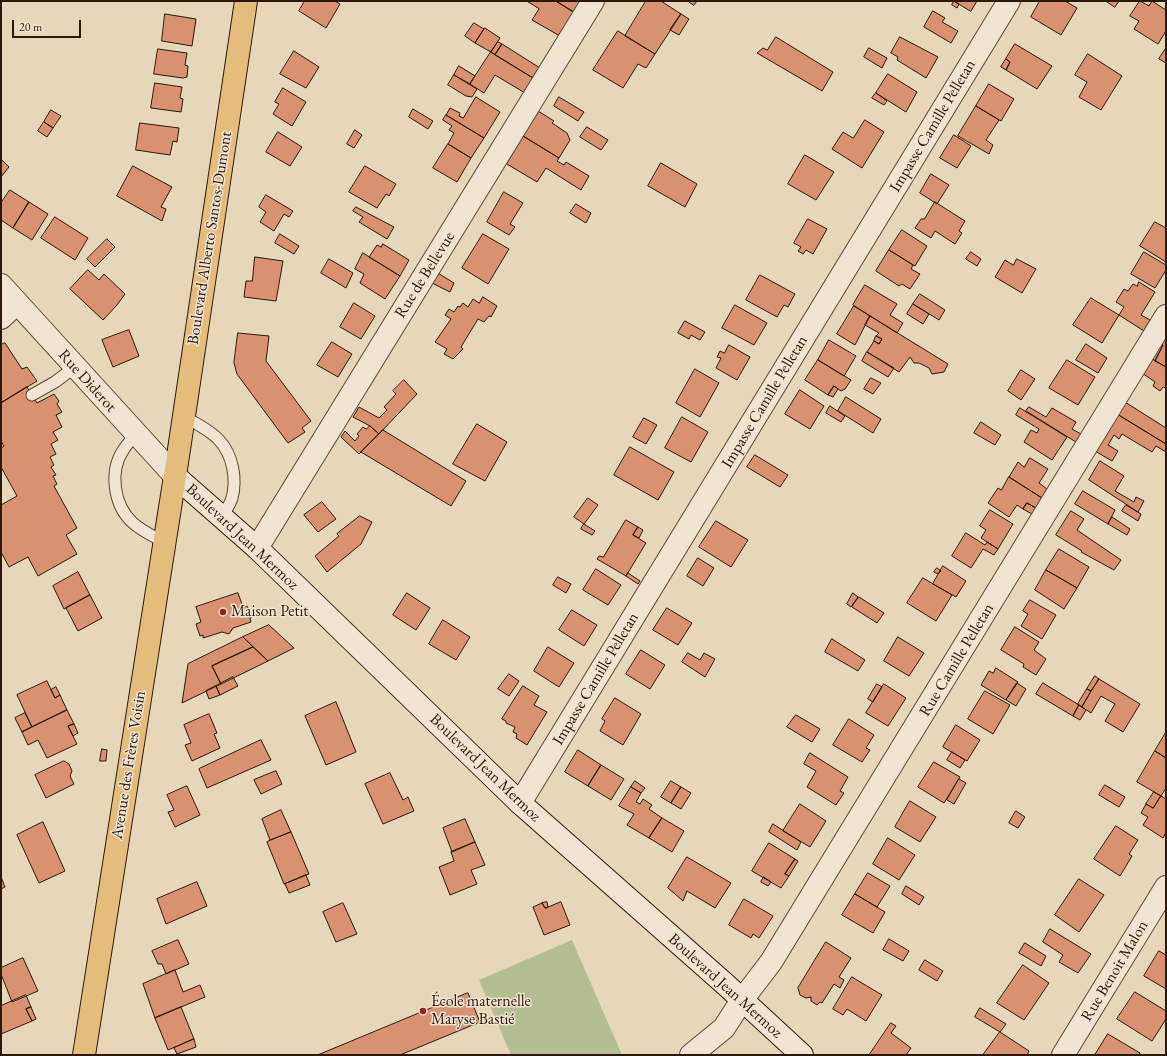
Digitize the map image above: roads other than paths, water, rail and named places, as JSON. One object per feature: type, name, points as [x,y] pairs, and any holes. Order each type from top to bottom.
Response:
[{"type":"main road","name":"Boulevard Alberto Santos-Dumont","points":[[174,476],[246,1]]},
{"type":"main road","name":"Avenue des Frères Voisin","points":[[84,1055],[174,476]]},
{"type":"street","name":"Rue de Bellevue","points":[[257,548],[593,1]]},
{"type":"street","name":"Impasse Camille Pelletan","points":[[520,804],[1009,1]]},
{"type":"street","name":"Rue Diderot","points":[[1,285],[174,476]]},
{"type":"street","points":[[1,318],[16,303]]},
{"type":"street","name":"Rue Camille Pelletan","points":[[691,1055],[724,1028],[742,1000],[771,962],[1166,316]]},
{"type":"street","name":"Boulevard Jean Mermoz","points":[[174,476],[257,548],[520,804],[802,1055]]},
{"type":"street","name":"Rue Benoit Malon","points":[[1063,1055],[1166,887]]},
{"type":"lane","points":[[32,395],[56,382],[75,367]]},
{"type":"lane","points":[[183,416],[204,428],[219,440],[230,458],[235,478],[232,499],[222,517]]},
{"type":"lane","points":[[136,434],[123,449],[116,467],[115,487],[120,505],[131,522],[140,529],[164,542]]},
{"type":"place","name":"Maison Petit","points":[[223,612]]},
{"type":"place","name":"École maternelle Maryse Bastié","points":[[423,1011]]}]
